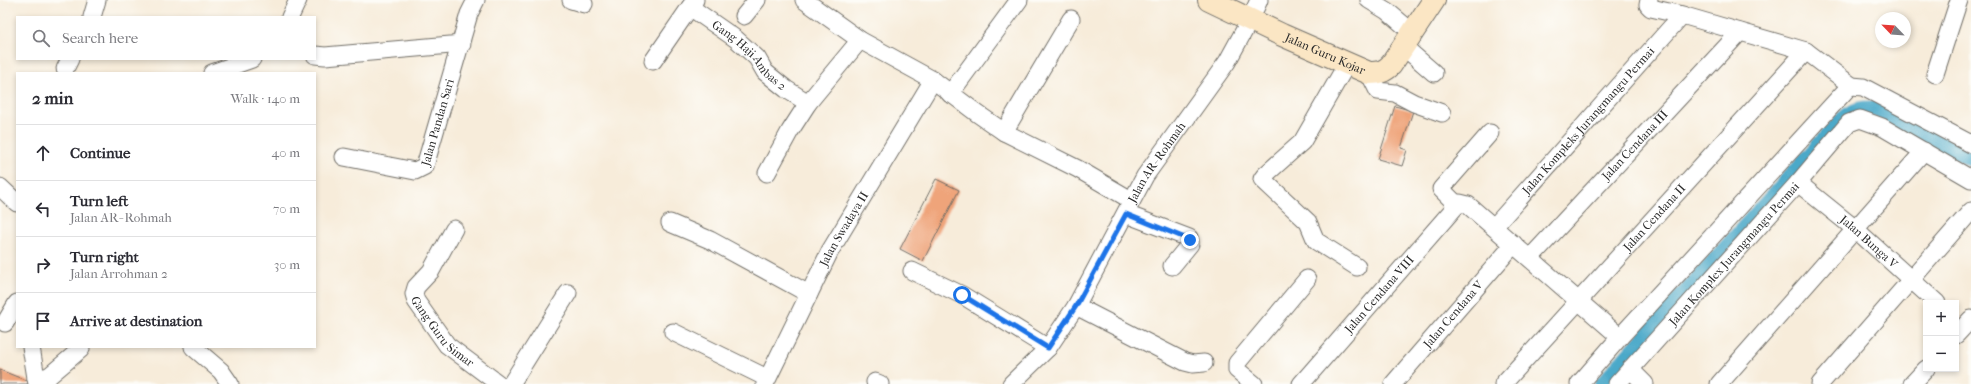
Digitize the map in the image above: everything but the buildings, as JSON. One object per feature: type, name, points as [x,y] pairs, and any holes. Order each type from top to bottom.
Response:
[{"type":"street","points":[[92,16],[97,0]]},
{"type":"street","points":[[290,16],[298,0]]},
{"type":"street","name":"Jalan Pandan Sari","points":[[344,158],[415,171],[425,166],[462,44],[469,14],[476,0]]},
{"type":"street","points":[[744,16],[756,0]]},
{"type":"street","points":[[804,0],[860,40],[933,80],[950,94],[1004,132],[1078,169],[1129,207],[1189,238],[1191,241],[1190,244],[1172,266]]},
{"type":"street","points":[[950,94],[1019,0]]},
{"type":"street","name":"Jalan Guru Kojar","points":[[1209,0],[1250,20],[1348,62],[1369,73],[1378,73],[1386,70],[1409,40],[1434,0]]},
{"type":"street","name":"Jalan AR- Rohmah","points":[[1011,384],[1048,348],[1076,306],[1145,176],[1227,62],[1259,0]]},
{"type":"street","points":[[1369,0],[1387,10],[1434,73]]},
{"type":"street","points":[[1649,0],[1648,5],[1651,8],[1682,15],[1806,51],[1832,69],[1852,86],[1863,87],[1971,144]]},
{"type":"street","points":[[1935,74],[1959,0]]},
{"type":"street","points":[[654,61],[693,4]]},
{"type":"street","name":"Gang Haji Ambas 2","points":[[693,4],[757,58],[765,72],[786,89],[808,103]]},
{"type":"street","name":"Jalan Kompleks Jurangmangu Permai","points":[[1494,227],[1682,15]]},
{"type":"street","points":[[1004,132],[1071,19]]},
{"type":"street","name":"Jalan Cendana III","points":[[1530,258],[1740,32]]},
{"type":"street","points":[[767,173],[790,131],[808,103],[860,40]]},
{"type":"street","points":[[316,56],[462,44]]},
{"type":"street","name":"Jalan Cendana II","points":[[1503,384],[1806,51]]},
{"type":"street","points":[[215,72],[249,60]]},
{"type":"street","points":[[1348,62],[1302,142],[1262,179],[1308,222],[1316,241],[1357,267]]},
{"type":"street","points":[[1369,73],[1378,91],[1395,93],[1414,103],[1442,113]]},
{"type":"street","name":"Jalan Swadaya II","points":[[766,381],[830,251],[933,80]]},
{"type":"street","points":[[1579,384],[1620,337],[1845,91],[1852,86]]},
{"type":"street","name":"Jalan Komplex Jurangmangu Permai","points":[[1617,384],[1798,183],[1849,123],[1857,119],[1868,121],[1924,151]]},
{"type":"street","points":[[1490,133],[1441,189],[1457,205],[1460,203],[1468,205],[1620,337]]},
{"type":"street","points":[[1719,384],[1854,228],[1924,151],[1971,178]]},
{"type":"street","name":"Jalan Bunga V","points":[[1798,183],[1854,228],[1934,300]]},
{"type":"street","points":[[0,187],[16,202]]},
{"type":"street","name":"Jalan Cendana VIII","points":[[1301,384],[1457,205]]},
{"type":"street","points":[[1820,384],[1910,279],[1971,211]]},
{"type":"street","points":[[670,222],[710,240],[809,294]]},
{"type":"street","name":"Gang Guru Simar","points":[[454,228],[435,264],[416,288],[414,294],[416,301],[447,344],[500,384]]},
{"type":"street","name":"Jalan Cendana V","points":[[1392,384],[1514,244]]},
{"type":"street","points":[[912,271],[962,295],[1048,348]]},
{"type":"street","points":[[1254,384],[1238,370],[1237,363],[1307,279]]},
{"type":"street","points":[[511,384],[568,293]]},
{"type":"street","points":[[7,324],[16,305]]},
{"type":"street","points":[[1076,306],[1185,362],[1193,364],[1204,362]]},
{"type":"street","points":[[673,332],[766,381]]},
{"type":"street","points":[[30,348],[37,382]]},
{"type":"street","points":[[194,348],[221,371],[230,384]]},
{"type":"street","points":[[37,382],[49,376],[82,349]]},
{"type":"street","points":[[1630,369],[1645,384]]},
{"type":"street","points":[[1912,384],[1923,371]]},
{"type":"street","points":[[37,382],[56,381],[59,384]]},
{"type":"waterway","points":[[1602,384],[1834,128],[1851,113],[1862,109],[1874,109],[1971,159]]},
{"type":"route","points":[[962,295],[1048,348],[1076,306],[1126,214],[1189,238],[1190,240]]}]
